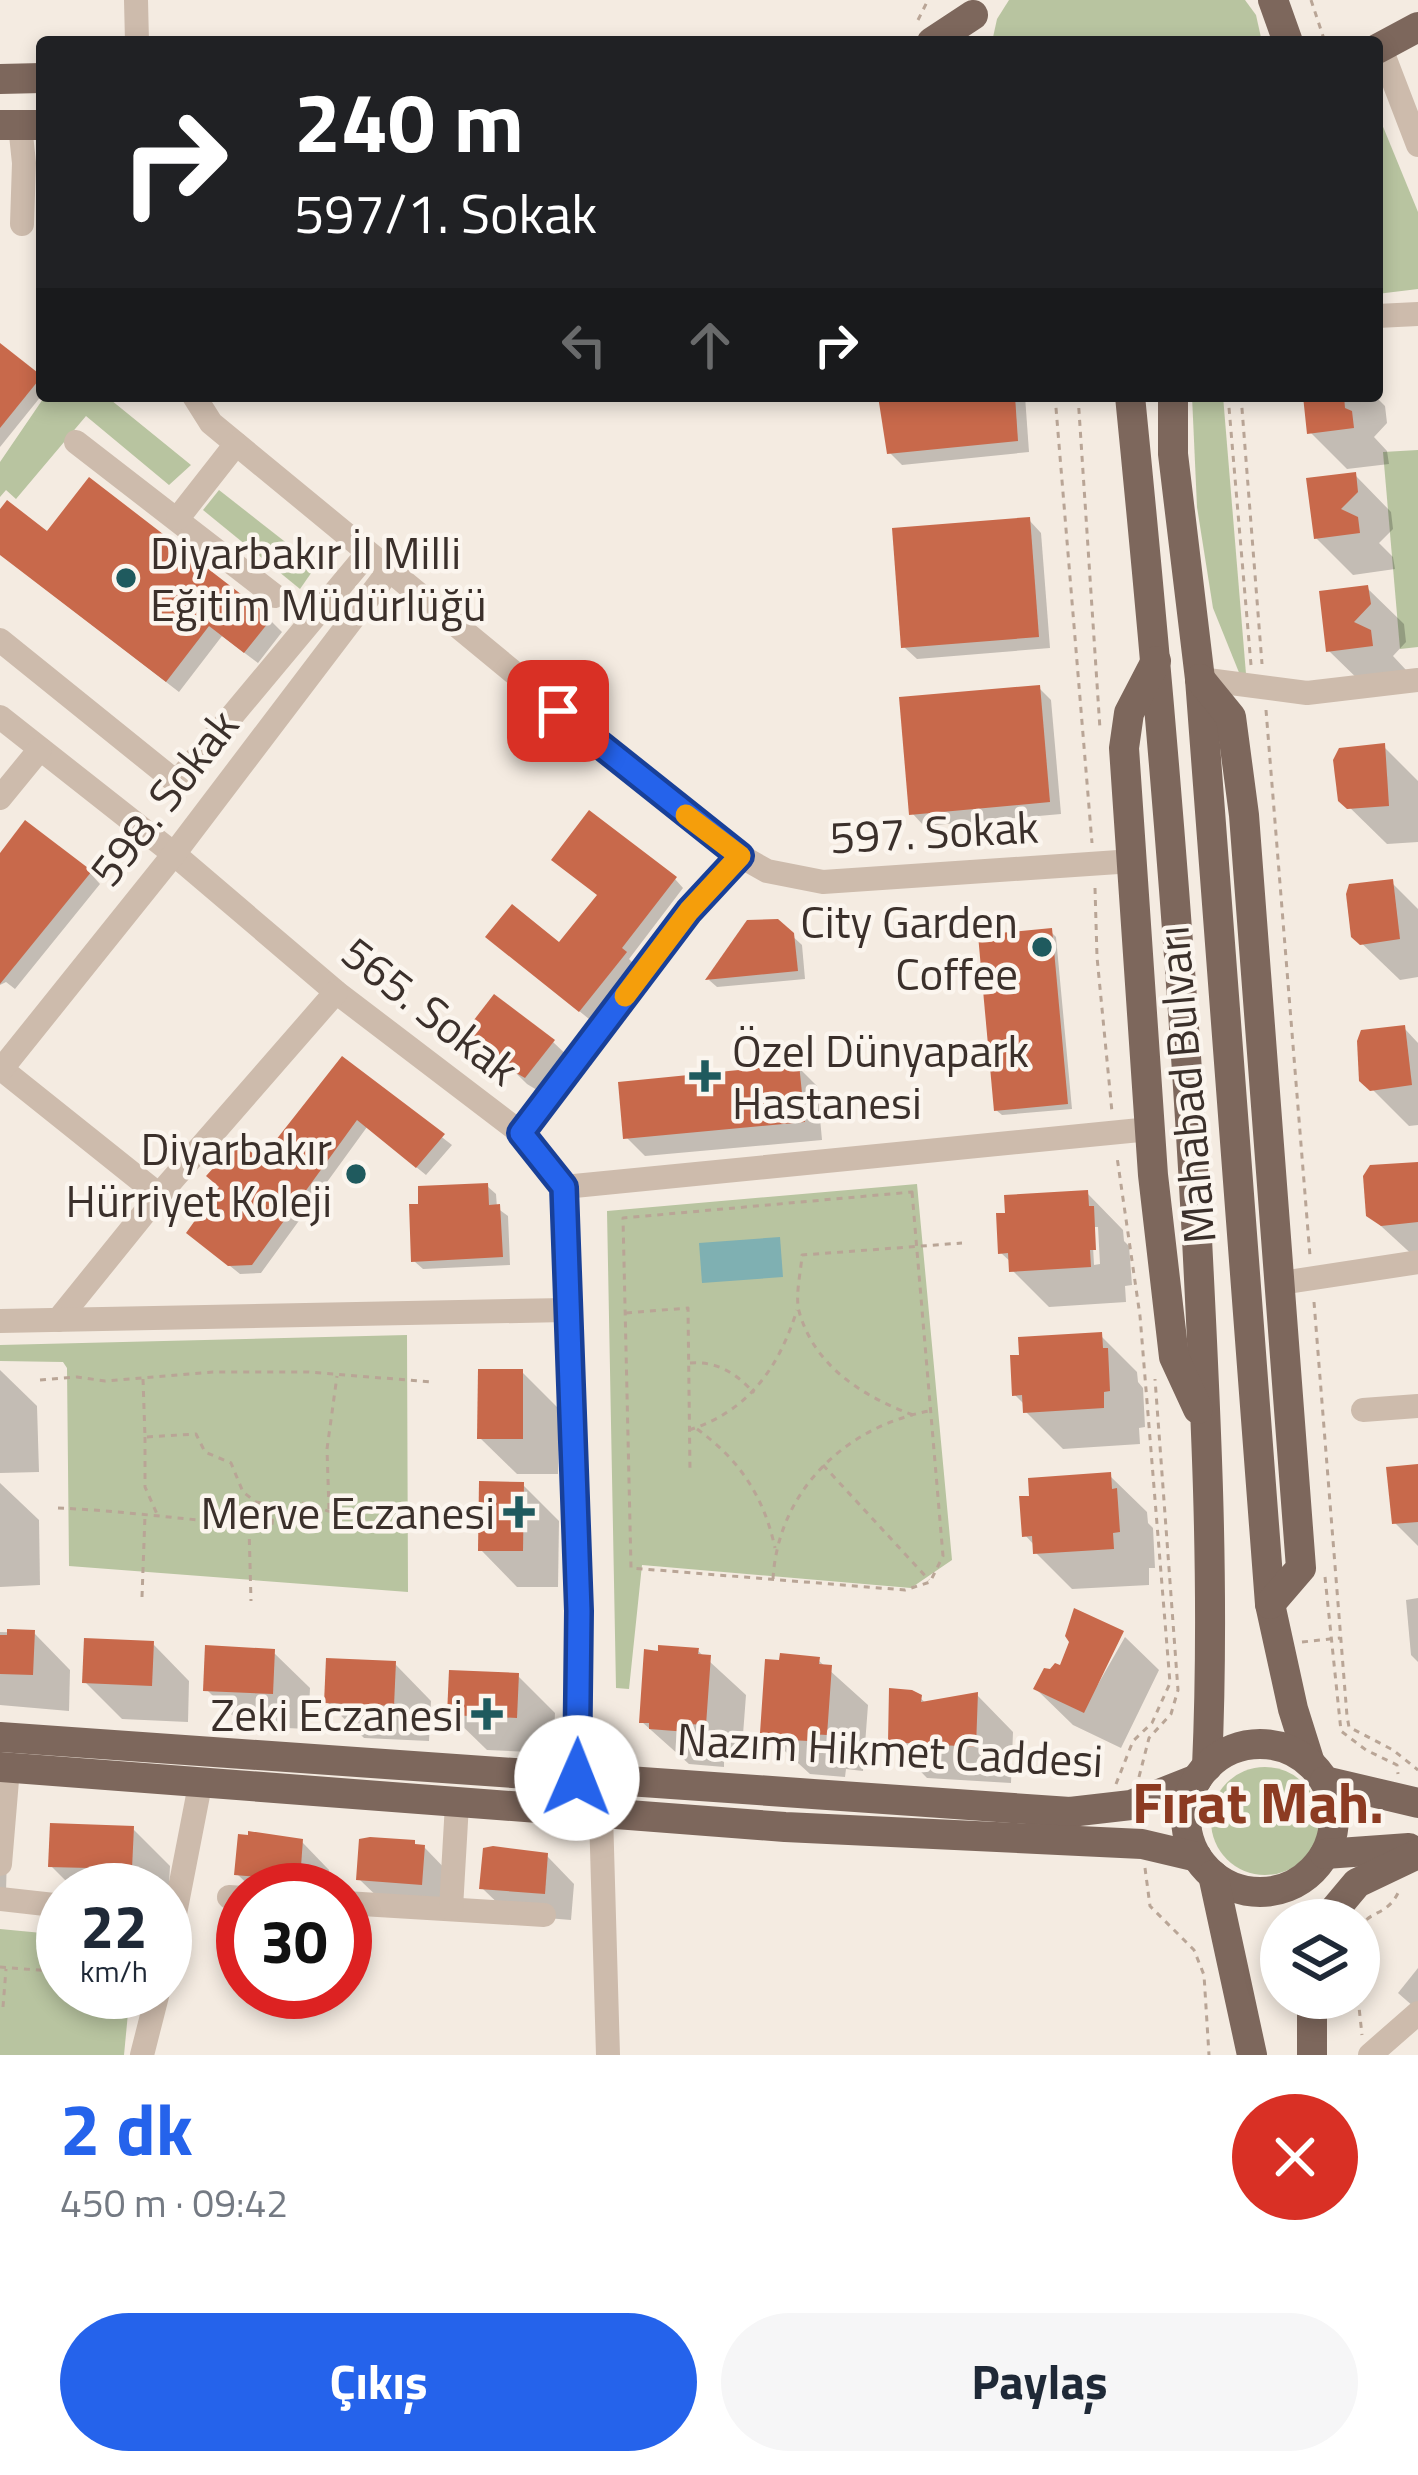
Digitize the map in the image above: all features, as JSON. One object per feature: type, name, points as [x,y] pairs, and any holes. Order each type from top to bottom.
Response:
[{"type":"main road","points":[[1273,0],[1286,36]]},
{"type":"main road","points":[[943,36],[973,19]]},
{"type":"main road","points":[[1383,45],[1418,27]]},
{"type":"main road","points":[[0,80],[36,78]]},
{"type":"main road","name":"Mahabad Bulvarı","points":[[1131,402],[1156,662],[1192,1140],[1207,1428],[1212,1648],[1202,1773]]},
{"type":"main road","name":"Mahabad Bulvarı","points":[[1173,402],[1174,454],[1200,679],[1270,1604],[1293,1709],[1318,1772]]},
{"type":"main road","points":[[1156,662],[1129,713],[1124,748],[1150,1129],[1174,1357],[1207,1428]]},
{"type":"main road","points":[[1200,679],[1231,717],[1297,1280],[1301,1568],[1270,1604]]},
{"type":"main road","name":"Nazım Hikmet Caddesi","points":[[0,1737],[1070,1812],[1131,1805],[1202,1773]]},
{"type":"main road","points":[[1245,2054],[1205,1866],[1186,1818],[1202,1773],[1225,1753],[1247,1745],[1270,1745],[1292,1751],[1318,1772],[1411,1802]]},
{"type":"main road","name":"Nazım Hikmet Caddesi","points":[[4,1768],[601,1814],[1142,1844],[1205,1866]]},
{"type":"main road","points":[[1315,1899],[1319,1862],[1334,1818],[1318,1772]]},
{"type":"main road","points":[[1205,1866],[1231,1886],[1274,1891],[1295,1883],[1319,1862],[1412,1854]]},
{"type":"main road","points":[[1344,1899],[1357,1883],[1412,1854]]},
{"type":"main road","points":[[1312,2019],[1312,2055]]},
{"type":"street","points":[[136,0],[137,36]]},
{"type":"street","points":[[1383,57],[1418,145]]},
{"type":"street","points":[[16,130],[24,164],[22,224]]},
{"type":"street","points":[[1383,316],[1418,314]]},
{"type":"street","name":"597. Sokak","points":[[198,402],[211,423],[388,572],[740,856],[767,871],[823,882],[1133,861]]},
{"type":"street","points":[[76,442],[275,596]]},
{"type":"street","points":[[178,518],[236,444]]},
{"type":"street","points":[[0,640],[171,778],[181,777],[368,554]]},
{"type":"street","name":"598. Sokak","points":[[0,1069],[174,854],[388,572]]},
{"type":"street","points":[[1200,679],[1307,693],[1418,680]]},
{"type":"street","name":"565. Sokak","points":[[0,717],[174,854],[336,992],[521,1133],[564,1187]]},
{"type":"street","points":[[0,798],[40,748]]},
{"type":"street","points":[[521,1133],[689,911],[740,856]]},
{"type":"street","points":[[58,1320],[159,1195],[336,992]]},
{"type":"street","points":[[0,1069],[159,1195]]},
{"type":"street","points":[[577,1778],[579,1611],[564,1187],[1150,1129]]},
{"type":"street","points":[[1297,1280],[1418,1262]]},
{"type":"street","points":[[0,1322],[566,1310]]},
{"type":"street","points":[[1363,1410],[1418,1406]]},
{"type":"street","points":[[0,1864],[4,1768]]},
{"type":"street","points":[[185,1863],[200,1785]]},
{"type":"street","points":[[451,1907],[458,1804]]},
{"type":"street","points":[[601,1814],[608,2055]]},
{"type":"street","points":[[0,1899],[36,1903]]},
{"type":"street","points":[[372,1904],[544,1915]]},
{"type":"street","points":[[1366,2046],[1418,2013]]},
{"type":"street","points":[[142,2055],[151,2019]]},
{"type":"path","points":[[1311,0],[1323,36]]},
{"type":"path","points":[[1229,402],[1258,686]]},
{"type":"path","points":[[1241,402],[1297,1280],[1346,1716],[1349,1727],[1393,1750],[1418,1770]]},
{"type":"path","points":[[912,1192],[943,1556],[930,1582],[905,1590],[631,1568],[626,1313],[623,1218],[912,1192]]},
{"type":"path","points":[[689,1430],[754,1393],[780,1358],[798,1309],[802,1255],[962,1243]]},
{"type":"path","points":[[626,1313],[688,1308],[690,1471]]},
{"type":"path","points":[[798,1309],[824,1360],[846,1381],[866,1396],[913,1414]]},
{"type":"path","points":[[688,1363],[712,1363],[727,1369],[754,1393]]},
{"type":"path","points":[[40,1380],[213,1372],[337,1374],[432,1382]]},
{"type":"path","points":[[329,1511],[327,1449],[337,1374]]},
{"type":"path","points":[[143,1378],[145,1487],[158,1515]]},
{"type":"path","points":[[773,1581],[776,1552],[798,1497],[823,1465],[865,1434],[930,1411]]},
{"type":"path","points":[[696,1428],[728,1455],[755,1489],[776,1552]]},
{"type":"path","points":[[145,1437],[196,1433],[205,1451],[231,1463],[243,1492],[256,1502],[273,1506],[292,1502],[338,1514],[387,1505]]},
{"type":"path","points":[[823,1465],[930,1582]]},
{"type":"path","points":[[58,1508],[272,1526],[273,1506]]},
{"type":"path","points":[[142,1597],[145,1513]]},
{"type":"path","points":[[249,1525],[250,1601]]},
{"type":"path","points":[[1325,1573],[1341,1731],[1396,1765],[1411,1802]]},
{"type":"path","points":[[1380,1912],[1392,1906],[1412,1854]]},
{"type":"path","points":[[4,2007],[3,1967],[36,1970]]},
{"type":"green space","points":[[1009,0],[1245,0],[1256,15],[1261,36],[993,36]]},
{"type":"green space","points":[[1383,127],[1418,212],[1418,289],[1383,293]]},
{"type":"green space","points":[[41,402],[113,402],[191,465],[169,485],[86,416],[16,499],[6,490],[0,497],[0,462]]},
{"type":"green space","points":[[1192,402],[1223,402],[1246,674],[1240,675],[1213,608],[1197,507]]},
{"type":"green space","points":[[1418,450],[1418,647],[1400,649],[1383,452]]},
{"type":"green space","points":[[219,490],[316,566],[300,589],[203,510]]},
{"type":"green space","points":[[917,1184],[952,1560],[911,1588],[642,1565],[629,1689],[616,1688],[607,1211]]},
{"type":"green space","points":[[407,1335],[408,1592],[69,1566],[67,1368],[63,1362],[0,1361],[0,1345]]},
{"type":"green space","points":[[1265,1767],[1286,1771],[1303,1783],[1315,1800],[1319,1821],[1315,1842],[1303,1859],[1286,1871],[1265,1875],[1244,1871],[1227,1859],[1215,1842],[1211,1821],[1215,1800],[1227,1783],[1244,1771]]},
{"type":"green space","points":[[0,1929],[36,1932],[36,2019],[127,2019],[124,2055],[0,2055]]},
{"type":"water","points":[[780,1237],[783,1277],[702,1283],[699,1243]]},
{"type":"building","points":[[0,343],[36,371],[36,383],[0,428]]},
{"type":"building","points":[[879,402],[1015,402],[1018,441],[887,454]]},
{"type":"building","points":[[1304,402],[1344,402],[1352,411],[1354,428],[1307,434]]},
{"type":"building","points":[[1356,472],[1358,492],[1341,509],[1358,517],[1360,533],[1314,539],[1306,478]]},
{"type":"building","name":"Diyarbakır İl Milli Eğitim Müdürlüğü","points":[[89,477],[272,618],[244,653],[209,626],[166,682],[0,555],[0,509],[7,500],[47,531]]},
{"type":"building","points":[[1030,517],[1039,637],[901,648],[892,528]]},
{"type":"building","points":[[1368,585],[1371,604],[1354,622],[1371,630],[1373,646],[1326,652],[1319,591]]},
{"type":"building","points":[[1040,685],[1050,802],[909,815],[899,697]]},
{"type":"building","points":[[1385,743],[1389,806],[1347,809],[1338,801],[1333,760],[1339,748]]},
{"type":"building","points":[[589,810],[677,877],[579,1012],[485,937],[512,904],[559,942],[597,895],[551,860]]},
{"type":"building","points":[[25,820],[92,871],[0,984],[0,853]]},
{"type":"building","points":[[1393,879],[1400,939],[1360,945],[1351,937],[1349,884]]},
{"type":"building","points":[[778,919],[794,933],[798,971],[705,980],[747,920]]},
{"type":"building","points":[[1052,928],[1068,1104],[994,1111],[978,935]]},
{"type":"building","points":[[494,994],[555,1040],[525,1078],[504,1066],[467,1029]]},
{"type":"building","points":[[1405,1025],[1412,1085],[1370,1091],[1359,1081],[1361,1030]]},
{"type":"building","points":[[342,1056],[445,1134],[416,1168],[357,1120],[252,1265],[228,1266],[186,1233],[219,1187],[206,1176],[237,1142],[261,1159]]},
{"type":"building","points":[[799,1064],[805,1122],[623,1139],[618,1082]]},
{"type":"building","points":[[1418,1162],[1418,1222],[1381,1226],[1366,1216],[1363,1176],[1370,1165]]},
{"type":"building","points":[[488,1183],[489,1205],[500,1204],[503,1257],[411,1262],[409,1204],[418,1204],[418,1186]]},
{"type":"building","points":[[1088,1190],[1089,1206],[1094,1206],[1096,1250],[1090,1250],[1091,1267],[1009,1272],[1008,1253],[998,1254],[996,1213],[1005,1213],[1004,1195]]},
{"type":"building","points":[[1102,1332],[1103,1348],[1108,1348],[1110,1391],[1104,1392],[1104,1408],[1023,1413],[1022,1395],[1012,1396],[1010,1355],[1019,1355],[1018,1337]]},
{"type":"building","points":[[478,1369],[523,1369],[523,1439],[477,1439]]},
{"type":"building","points":[[1418,1464],[1418,1522],[1392,1524],[1386,1467]]},
{"type":"building","points":[[1111,1472],[1120,1532],[1113,1533],[1114,1549],[1033,1554],[1032,1536],[1022,1537],[1019,1496],[1029,1496],[1028,1478]]},
{"type":"building","points":[[479,1481],[524,1482],[523,1551],[478,1551]]},
{"type":"building","points":[[1074,1608],[1124,1631],[1084,1713],[1033,1689],[1044,1668],[1060,1665]]},
{"type":"building","points":[[7,1629],[35,1630],[33,1675],[0,1674],[0,1635],[7,1635]]},
{"type":"building","points":[[84,1638],[154,1641],[152,1686],[82,1683]]},
{"type":"building","points":[[205,1645],[275,1649],[273,1694],[203,1691]]},
{"type":"building","points":[[658,1645],[699,1648],[698,1654],[711,1655],[706,1725],[688,1724],[688,1732],[649,1729],[649,1723],[639,1723],[644,1649],[658,1651]]},
{"type":"building","points":[[780,1653],[820,1657],[819,1664],[832,1665],[827,1735],[810,1734],[809,1741],[770,1739],[771,1733],[760,1733],[765,1659],[779,1660]]},
{"type":"building","points":[[326,1658],[396,1661],[394,1706],[324,1703]]},
{"type":"building","points":[[449,1670],[519,1673],[517,1718],[447,1715]]},
{"type":"building","points":[[889,1688],[912,1690],[922,1695],[921,1702],[978,1692],[976,1747],[888,1742]]},
{"type":"building","points":[[50,1823],[134,1826],[132,1863],[48,1863]]},
{"type":"building","points":[[248,1831],[303,1839],[301,1863],[235,1863],[238,1834],[248,1835]]},
{"type":"building","points":[[359,1839],[415,1840],[425,1845],[422,1885],[372,1881],[372,1863],[357,1863]]},
{"type":"building","points":[[483,1848],[548,1853],[545,1894],[479,1889]]},
{"type":"slow traffic","points":[[625,996],[689,911],[740,856],[686,815]]},
{"type":"place","name":"Diyarbakır İl Milli Eğitim Müdürlüğü","points":[[126,578]]},
{"type":"place","name":"City Garden Coffee","points":[[1042,947]]},
{"type":"place","name":"Özel Dünyapark Hastanesi","points":[[705,1076]]},
{"type":"place","name":"Diyarbakır Hürriyet Koleji","points":[[356,1174]]},
{"type":"place","name":"Merve Eczanesi","points":[[519,1512]]},
{"type":"place","name":"Zeki Eczanesi","points":[[487,1714]]},
{"type":"district","name":"Fırat Mah.","points":[[1258,1801]]},
{"type":"route","points":[[558,711],[740,856],[689,911],[521,1133],[564,1187],[579,1611],[577,1778]]}]
